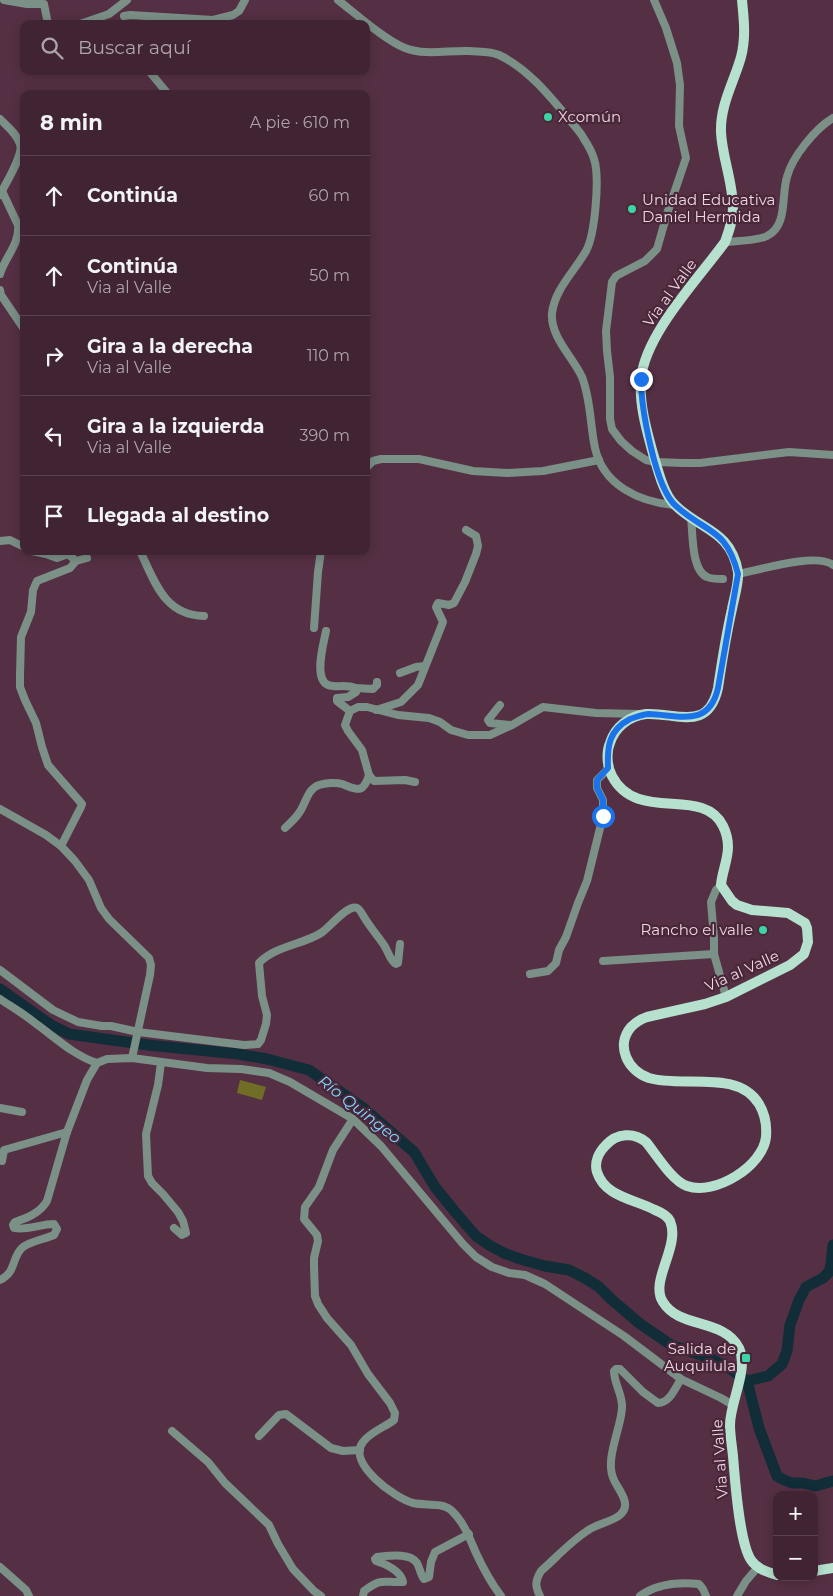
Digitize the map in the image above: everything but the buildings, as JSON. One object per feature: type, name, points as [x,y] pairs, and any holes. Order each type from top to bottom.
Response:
[{"type":"main road","points":[[725,242],[733,207],[721,132],[722,114],[744,44],[745,32],[742,0]]},
{"type":"main road","name":"Via al Valle","points":[[646,714],[692,717],[702,712],[713,701],[718,688],[738,574],[733,556],[725,543],[716,533],[674,505],[662,483],[647,431],[641,394],[642,370],[659,331],[725,242]]},
{"type":"main road","points":[[646,714],[634,718],[617,728],[609,744],[608,768],[611,775],[624,791],[638,800],[694,805],[713,812],[726,831],[728,849],[721,885]]},
{"type":"main road","name":"Via al Valle","points":[[721,885],[737,905],[752,910],[788,913],[805,923],[808,934],[807,948],[804,954],[790,965],[726,997],[706,1004],[667,1011],[638,1021],[631,1027],[628,1033],[624,1050],[633,1069],[649,1078],[661,1081],[731,1084],[748,1092],[757,1100],[762,1109],[766,1124],[766,1139],[753,1162],[730,1179],[705,1188],[688,1187],[675,1178],[646,1142],[640,1137],[631,1135],[618,1136],[612,1139],[600,1152],[596,1168],[601,1181],[610,1192],[664,1214],[670,1221],[671,1245],[660,1286],[662,1302],[682,1318],[714,1328],[727,1335],[735,1342],[739,1349],[742,1357],[742,1366],[730,1425],[743,1535],[752,1562],[758,1567]]},
{"type":"main road","points":[[758,1567],[773,1574]]},
{"type":"main road","points":[[818,1570],[833,1568]]},
{"type":"street","points":[[4,0],[27,4],[44,2],[47,20]]},
{"type":"street","points":[[91,20],[118,9],[127,0]]},
{"type":"street","points":[[118,9],[125,20],[130,15],[212,20],[224,18],[239,11],[245,0]]},
{"type":"street","points":[[338,0],[365,20]]},
{"type":"street","points":[[654,0],[666,28],[677,63],[680,85],[679,126],[686,158],[657,249],[645,261],[616,276],[612,282],[606,331],[612,429],[632,451],[646,460],[656,462],[700,463],[789,452],[833,455]]},
{"type":"street","points":[[370,24],[406,48],[424,52],[466,51],[492,53],[499,56],[514,64],[538,84],[552,98],[583,137],[594,158],[596,171],[592,237],[554,302],[553,325],[558,339],[583,380],[591,417],[594,448],[605,472],[612,480],[650,502],[674,505]]},
{"type":"street","points":[[151,75],[165,90]]},
{"type":"street","points":[[725,242],[766,237],[775,229],[781,221],[786,177],[794,161],[813,135],[833,118]]},
{"type":"street","points":[[0,119],[14,134],[20,145],[20,154],[1,193],[15,218],[18,231],[13,249],[0,274]]},
{"type":"street","points":[[0,290],[1,295],[20,323]]},
{"type":"street","points":[[370,464],[381,459],[419,459],[473,470],[507,473],[543,471],[599,460]]},
{"type":"street","points":[[691,517],[698,569],[707,577],[723,579]]},
{"type":"street","points":[[376,710],[401,702],[418,685],[443,622],[436,607],[438,604],[449,605],[454,603],[466,582],[476,554],[478,546],[476,536],[466,530]]},
{"type":"street","points":[[0,541],[10,540],[20,545]]},
{"type":"street","points":[[48,555],[56,558],[65,555]]},
{"type":"street","points":[[69,555],[76,561]]},
{"type":"street","points":[[142,555],[155,582],[169,604],[196,616],[204,616]]},
{"type":"street","points":[[314,628],[321,555]]},
{"type":"street","points":[[61,846],[82,804],[48,765],[45,758],[36,723],[24,700],[20,687],[21,637],[31,612],[33,590],[37,581],[70,568],[76,561],[87,558]]},
{"type":"street","points":[[738,574],[809,561],[826,560],[833,565]]},
{"type":"street","points":[[326,631],[320,664],[324,682],[328,685],[373,689],[377,682]]},
{"type":"street","points":[[400,673],[416,666],[425,666]]},
{"type":"street","points":[[350,711],[337,701],[337,698],[352,696],[356,692],[355,688]]},
{"type":"street","points":[[500,706],[488,721],[490,723],[512,725]]},
{"type":"street","points":[[415,782],[405,780],[374,781],[369,776],[362,750],[345,724],[350,711],[358,707],[366,707],[398,715],[429,718],[440,722],[451,730],[468,736],[490,735],[512,725],[542,707],[596,713],[646,714]]},
{"type":"street","points":[[530,974],[548,971],[556,963],[559,950],[566,937],[587,882],[603,816],[603,800],[597,788],[597,780],[608,768]]},
{"type":"street","points":[[286,828],[298,815],[312,789],[317,785],[334,783],[354,789],[361,788],[367,782],[369,776]]},
{"type":"street","points":[[0,810],[46,835],[61,846],[89,880],[101,908],[109,919],[149,958],[151,965],[150,975],[133,1055]]},
{"type":"street","points":[[721,885],[716,890],[711,902],[714,954],[726,997]]},
{"type":"street","points":[[0,970],[53,1010],[71,1019],[138,1033],[244,1045],[258,1044],[264,1032],[267,1015],[262,996],[259,963],[263,959],[320,934],[351,908],[355,907],[359,908],[369,926],[383,944],[392,962],[396,964],[398,963],[400,944]]},
{"type":"street","points":[[603,962],[714,954]]},
{"type":"street","points":[[0,999],[82,1058],[97,1063]]},
{"type":"street","points":[[0,1280],[12,1271],[16,1258],[24,1247],[56,1233],[57,1229],[54,1224],[41,1224],[20,1230],[14,1228],[13,1225],[15,1222],[29,1217],[43,1207],[47,1201],[67,1132],[87,1080],[97,1063],[107,1059],[133,1055],[161,1063],[269,1073],[290,1082],[353,1119],[381,1146],[476,1257],[492,1267],[509,1273],[525,1275],[545,1284],[624,1336],[681,1379],[733,1403]]},
{"type":"street","points":[[161,1063],[158,1085],[146,1134],[148,1176],[178,1212],[186,1233],[182,1235],[174,1228]]},
{"type":"street","points":[[0,1108],[22,1112]]},
{"type":"street","points":[[353,1119],[333,1150],[319,1187],[305,1207],[304,1219],[317,1235],[318,1241],[314,1258],[315,1296],[318,1304],[327,1318],[351,1345],[395,1413],[394,1420],[363,1441],[360,1450],[362,1460],[370,1474],[378,1482],[403,1500],[448,1508],[457,1516],[469,1534],[486,1573],[501,1596]]},
{"type":"street","points":[[2,1161],[4,1150],[67,1132]]},
{"type":"street","points":[[540,1596],[536,1588],[536,1579],[541,1571],[586,1531],[598,1524],[620,1516],[623,1512],[623,1496],[611,1471],[611,1461],[622,1407],[614,1371],[617,1368],[620,1369],[643,1392],[658,1403],[663,1403],[667,1400],[681,1379]]},
{"type":"street","points":[[259,1436],[279,1415],[286,1414],[332,1448],[360,1450]]},
{"type":"street","points":[[172,1431],[208,1462],[225,1483],[269,1525],[293,1569],[321,1596]]},
{"type":"street","points":[[364,1596],[364,1591],[378,1582],[385,1580],[403,1582],[402,1576],[388,1566],[376,1561],[377,1557],[404,1556],[409,1558],[417,1563],[421,1576],[424,1579],[429,1576],[435,1552],[469,1534]]},
{"type":"street","points":[[0,1567],[26,1590],[29,1596]]},
{"type":"street","points":[[737,1596],[746,1581],[758,1567]]},
{"type":"street","points":[[640,1596],[656,1588],[686,1582],[699,1584],[706,1596]]},
{"type":"shaded area","points":[[240,1080],[266,1087],[262,1100],[237,1093]]},
{"type":"waterway","name":"Río Quingeo","points":[[0,989],[51,1025],[69,1034],[148,1045],[238,1054],[309,1070],[362,1107],[414,1152],[435,1187],[476,1236],[504,1253],[545,1266],[569,1270],[585,1278],[599,1287],[639,1323],[671,1345],[710,1358],[747,1381],[768,1376],[782,1364],[787,1351],[790,1325],[799,1300],[806,1287],[823,1278],[829,1272],[833,1245]]},
{"type":"waterway","points":[[747,1381],[759,1428],[777,1476],[792,1483],[815,1486],[833,1481]]},
{"type":"place","name":"Xcomún","points":[[548,117]]},
{"type":"place","name":"Unidad Educativa Daniel Hermida","points":[[632,209]]},
{"type":"place","name":"Rancho el valle","points":[[763,930]]},
{"type":"place","name":"Salida de Auquilula","points":[[746,1358]]},
{"type":"route","points":[[603,816],[603,800],[597,788],[597,780],[608,768],[609,744],[617,728],[624,722],[646,714],[684,718],[692,717],[708,708],[713,701],[718,688],[738,574],[733,556],[725,543],[716,533],[674,505],[662,483],[647,431],[641,394],[641,379]]}]
